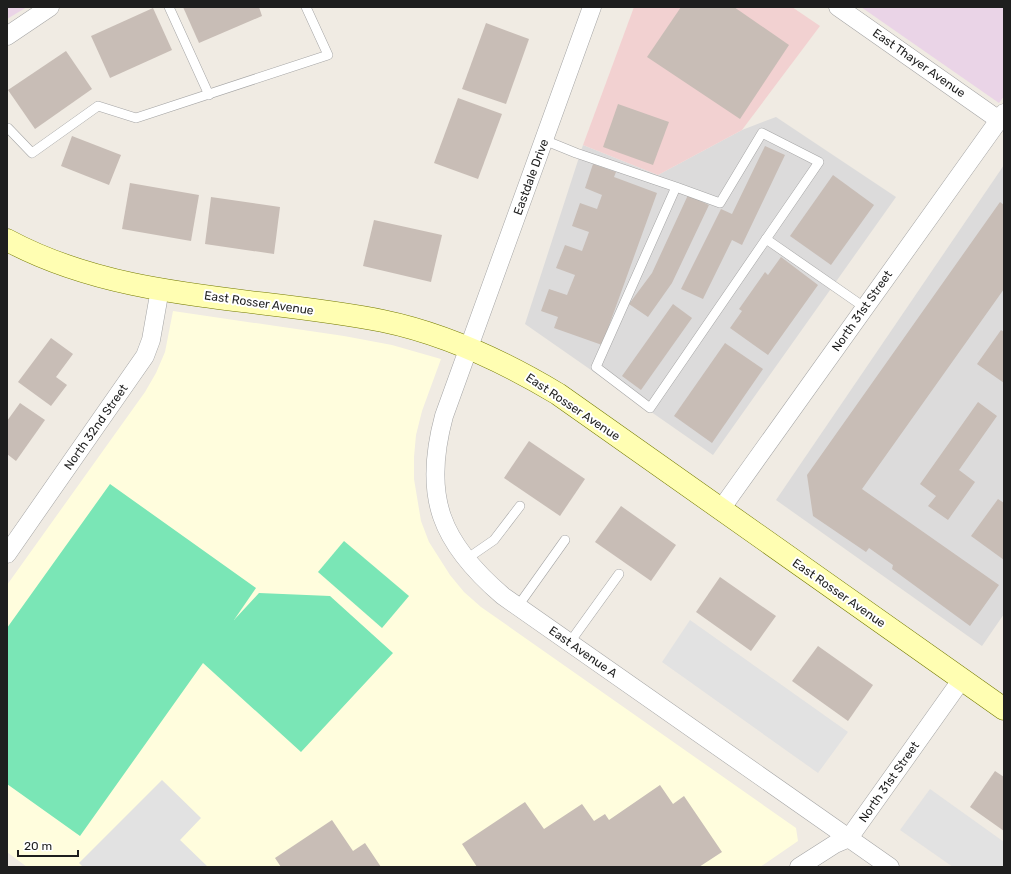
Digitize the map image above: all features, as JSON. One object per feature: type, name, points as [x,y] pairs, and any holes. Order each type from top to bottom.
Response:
[{"type":"street","points":[[7,36],[50,7]]},
{"type":"street","name":"Eastdale Drive","points":[[469,348],[592,7]]},
{"type":"street","name":"East Thayer Avenue","points":[[838,7],[1002,116]]},
{"type":"street","name":"North 31st Street","points":[[720,509],[1002,116]]},
{"type":"street","name":"East Rosser Avenue","points":[[7,240],[73,268],[104,278],[160,289],[355,316],[411,328],[469,348],[501,362],[558,394],[1004,709]]},
{"type":"street","name":"North 32nd Street","points":[[7,554],[144,356],[151,340],[160,289]]},
{"type":"street","name":"East Avenue A","points":[[469,348],[444,416],[435,459],[435,484],[440,514],[450,536],[465,560],[483,579],[518,606],[890,867]]},
{"type":"street","name":"North 31st Street","points":[[799,867],[835,844],[849,838],[962,679]]},
{"type":"lane","points":[[169,7],[209,95]]},
{"type":"lane","points":[[7,128],[32,153],[98,106],[136,118],[328,55],[306,7]]},
{"type":"lane","points":[[544,140],[576,153],[676,187],[720,203],[762,133],[819,162],[650,408],[596,366],[676,187]]},
{"type":"lane","points":[[766,239],[864,307]]},
{"type":"lane","points":[[465,560],[494,540],[520,506]]},
{"type":"lane","points":[[518,606],[565,540]]},
{"type":"lane","points":[[570,642],[619,574]]},
{"type":"shaded area","points":[[7,7],[27,7],[7,19]]},
{"type":"shaded area","points":[[634,7],[792,7],[820,26],[742,130],[658,175],[583,145]]},
{"type":"shaded area","points":[[861,7],[1004,7],[1004,96],[999,103]]},
{"type":"shaded area","points":[[776,117],[896,197],[713,455],[525,324],[583,145],[658,175],[742,130]]},
{"type":"shaded area","points":[[1004,165],[1004,614],[982,646],[776,500]]},
{"type":"shaded area","points":[[173,311],[344,336],[392,345],[441,359],[422,411],[416,435],[414,479],[421,521],[429,542],[450,575],[464,592],[481,607],[796,828],[798,841],[760,867],[27,867],[7,852],[7,585],[145,392],[156,373],[165,352]]},
{"type":"shaded area","points":[[690,620],[848,732],[818,773],[662,662]]},
{"type":"shaded area","points":[[162,780],[201,818],[180,840],[208,867],[83,867],[79,863]]},
{"type":"shaded area","points":[[930,789],[1004,842],[1004,867],[953,867],[900,830]]},
{"type":"green space","points":[[110,484],[256,588],[234,620],[259,593],[330,596],[393,653],[301,752],[203,663],[80,836],[7,784],[7,628]]},
{"type":"green space","points":[[344,541],[409,596],[382,628],[318,572]]},
{"type":"building","points":[[183,7],[259,7],[262,16],[199,43]]},
{"type":"building","points":[[681,7],[734,7],[789,45],[740,119],[647,57]]},
{"type":"building","points":[[153,8],[172,50],[110,78],[91,36]]},
{"type":"building","points":[[486,23],[529,39],[506,104],[462,89]]},
{"type":"building","points":[[66,51],[92,89],[35,129],[8,90]]},
{"type":"building","points":[[458,98],[502,114],[478,179],[434,163]]},
{"type":"building","points":[[618,104],[669,122],[653,165],[603,147]]},
{"type":"building","points":[[72,136],[121,155],[109,185],[61,166]]},
{"type":"building","points":[[765,146],[785,155],[742,245],[732,240],[703,299],[681,289],[721,209],[732,214]]},
{"type":"building","points":[[593,164],[616,172],[614,177],[657,193],[602,345],[554,328],[558,317],[541,311],[549,289],[567,295],[575,275],[556,268],[565,245],[582,251],[589,232],[572,226],[580,203],[597,209],[602,195],[585,188]]},
{"type":"building","points":[[833,175],[874,205],[831,265],[790,236]]},
{"type":"building","points":[[130,183],[199,195],[191,241],[122,229]]},
{"type":"building","points":[[688,195],[709,205],[672,283],[648,317],[629,304],[652,273]]},
{"type":"building","points":[[211,197],[280,207],[274,254],[205,244]]},
{"type":"building","points":[[1000,202],[1004,205],[1004,289],[862,489],[999,585],[970,626],[892,569],[893,565],[869,548],[866,552],[813,516],[807,475]]},
{"type":"building","points":[[374,220],[442,235],[431,282],[363,266]]},
{"type":"building","points":[[781,257],[818,285],[768,355],[730,328],[742,311],[739,309],[765,272],[768,275]]},
{"type":"building","points":[[673,304],[692,318],[641,390],[622,376]]},
{"type":"building","points":[[1001,330],[1004,332],[1004,383],[977,364]]},
{"type":"building","points":[[51,338],[73,354],[56,377],[67,385],[51,406],[18,382]]},
{"type":"building","points":[[725,343],[763,369],[712,443],[674,416]]},
{"type":"building","points":[[978,402],[997,416],[959,470],[975,482],[948,520],[928,506],[936,496],[920,484]]},
{"type":"building","points":[[20,403],[45,420],[16,461],[7,454],[7,421]]},
{"type":"building","points":[[529,441],[585,479],[560,516],[504,478]]},
{"type":"building","points":[[998,499],[1004,503],[1004,560],[971,536]]},
{"type":"building","points":[[621,506],[676,545],[651,581],[595,542]]},
{"type":"building","points":[[720,577],[776,616],[751,651],[696,612]]},
{"type":"building","points":[[818,646],[873,685],[848,721],[792,681]]},
{"type":"building","points":[[995,771],[1004,777],[1004,831],[970,807]]},
{"type":"building","points":[[660,785],[673,804],[684,796],[722,852],[699,867],[477,867],[462,844],[525,802],[544,829],[582,804],[594,821],[605,814],[609,820]]},
{"type":"building","points":[[332,820],[353,851],[365,843],[381,867],[281,867],[275,858]]}]
